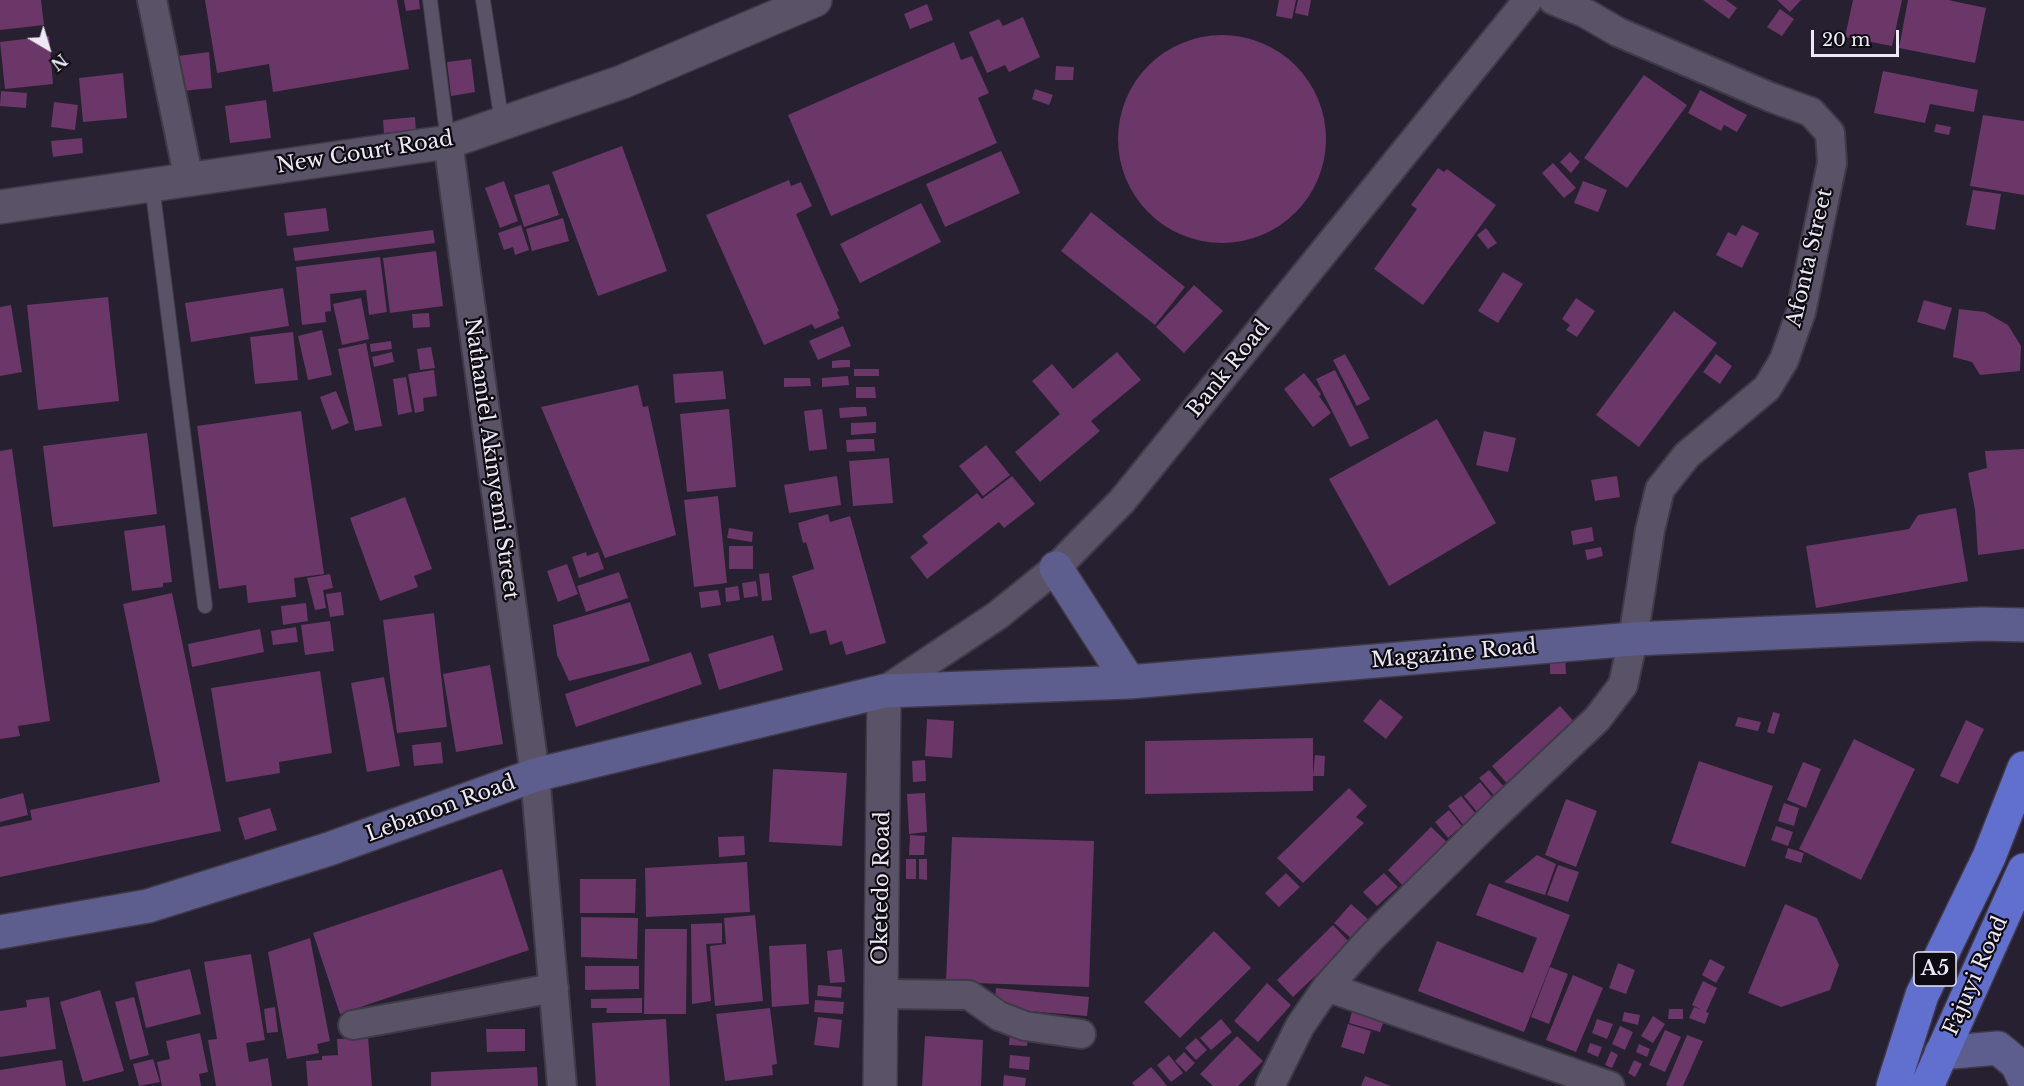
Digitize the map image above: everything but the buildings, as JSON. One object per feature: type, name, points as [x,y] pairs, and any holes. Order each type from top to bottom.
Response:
[{"type":"highway","name":"Fajuyi Road","points":[[1893,1086],[1922,995],[1989,857],[2024,768]]},
{"type":"highway","name":"Fajuyi Road","points":[[1927,1086],[2020,890]]},
{"type":"main road","points":[[1056,568],[1129,682]]},
{"type":"main road","name":"Magazine Road","points":[[884,691],[1129,682],[1633,639],[1981,624],[2024,625]]},
{"type":"main road","name":"Lebanon Road","points":[[0,932],[148,906],[329,849],[535,775],[884,691]]},
{"type":"main road","points":[[1941,1053],[1998,1048],[2017,1064],[2024,1079]]},
{"type":"street","points":[[152,0],[189,180]]},
{"type":"street","name":"New Court Road","points":[[0,207],[448,142],[622,82],[815,0]]},
{"type":"street","name":"Bank Road","points":[[884,691],[998,615],[1056,568],[1122,501],[1528,0]]},
{"type":"street","name":"Afonta Street","points":[[1270,1086],[1300,1026],[1327,987],[1371,938],[1492,818],[1597,719],[1623,686],[1633,639],[1650,530],[1660,489],[1687,455],[1767,388],[1784,360],[1801,312],[1832,163],[1830,133],[1810,112],[1618,32],[1586,13],[1553,0]]},
{"type":"street","name":"Nathaniel Akinyemi Street","points":[[448,142],[535,775],[562,1086]]},
{"type":"street","name":"Oketedo Road","points":[[880,1086],[884,691]]},
{"type":"street","points":[[1327,987],[1610,1086]]},
{"type":"street","points":[[353,1025],[554,988]]},
{"type":"street","points":[[881,994],[969,995],[999,1016],[1025,1026],[1081,1034]]},
{"type":"lane","points":[[430,0],[448,142]]},
{"type":"lane","points":[[483,0],[502,123]]},
{"type":"lane","points":[[152,185],[205,606]]}]
